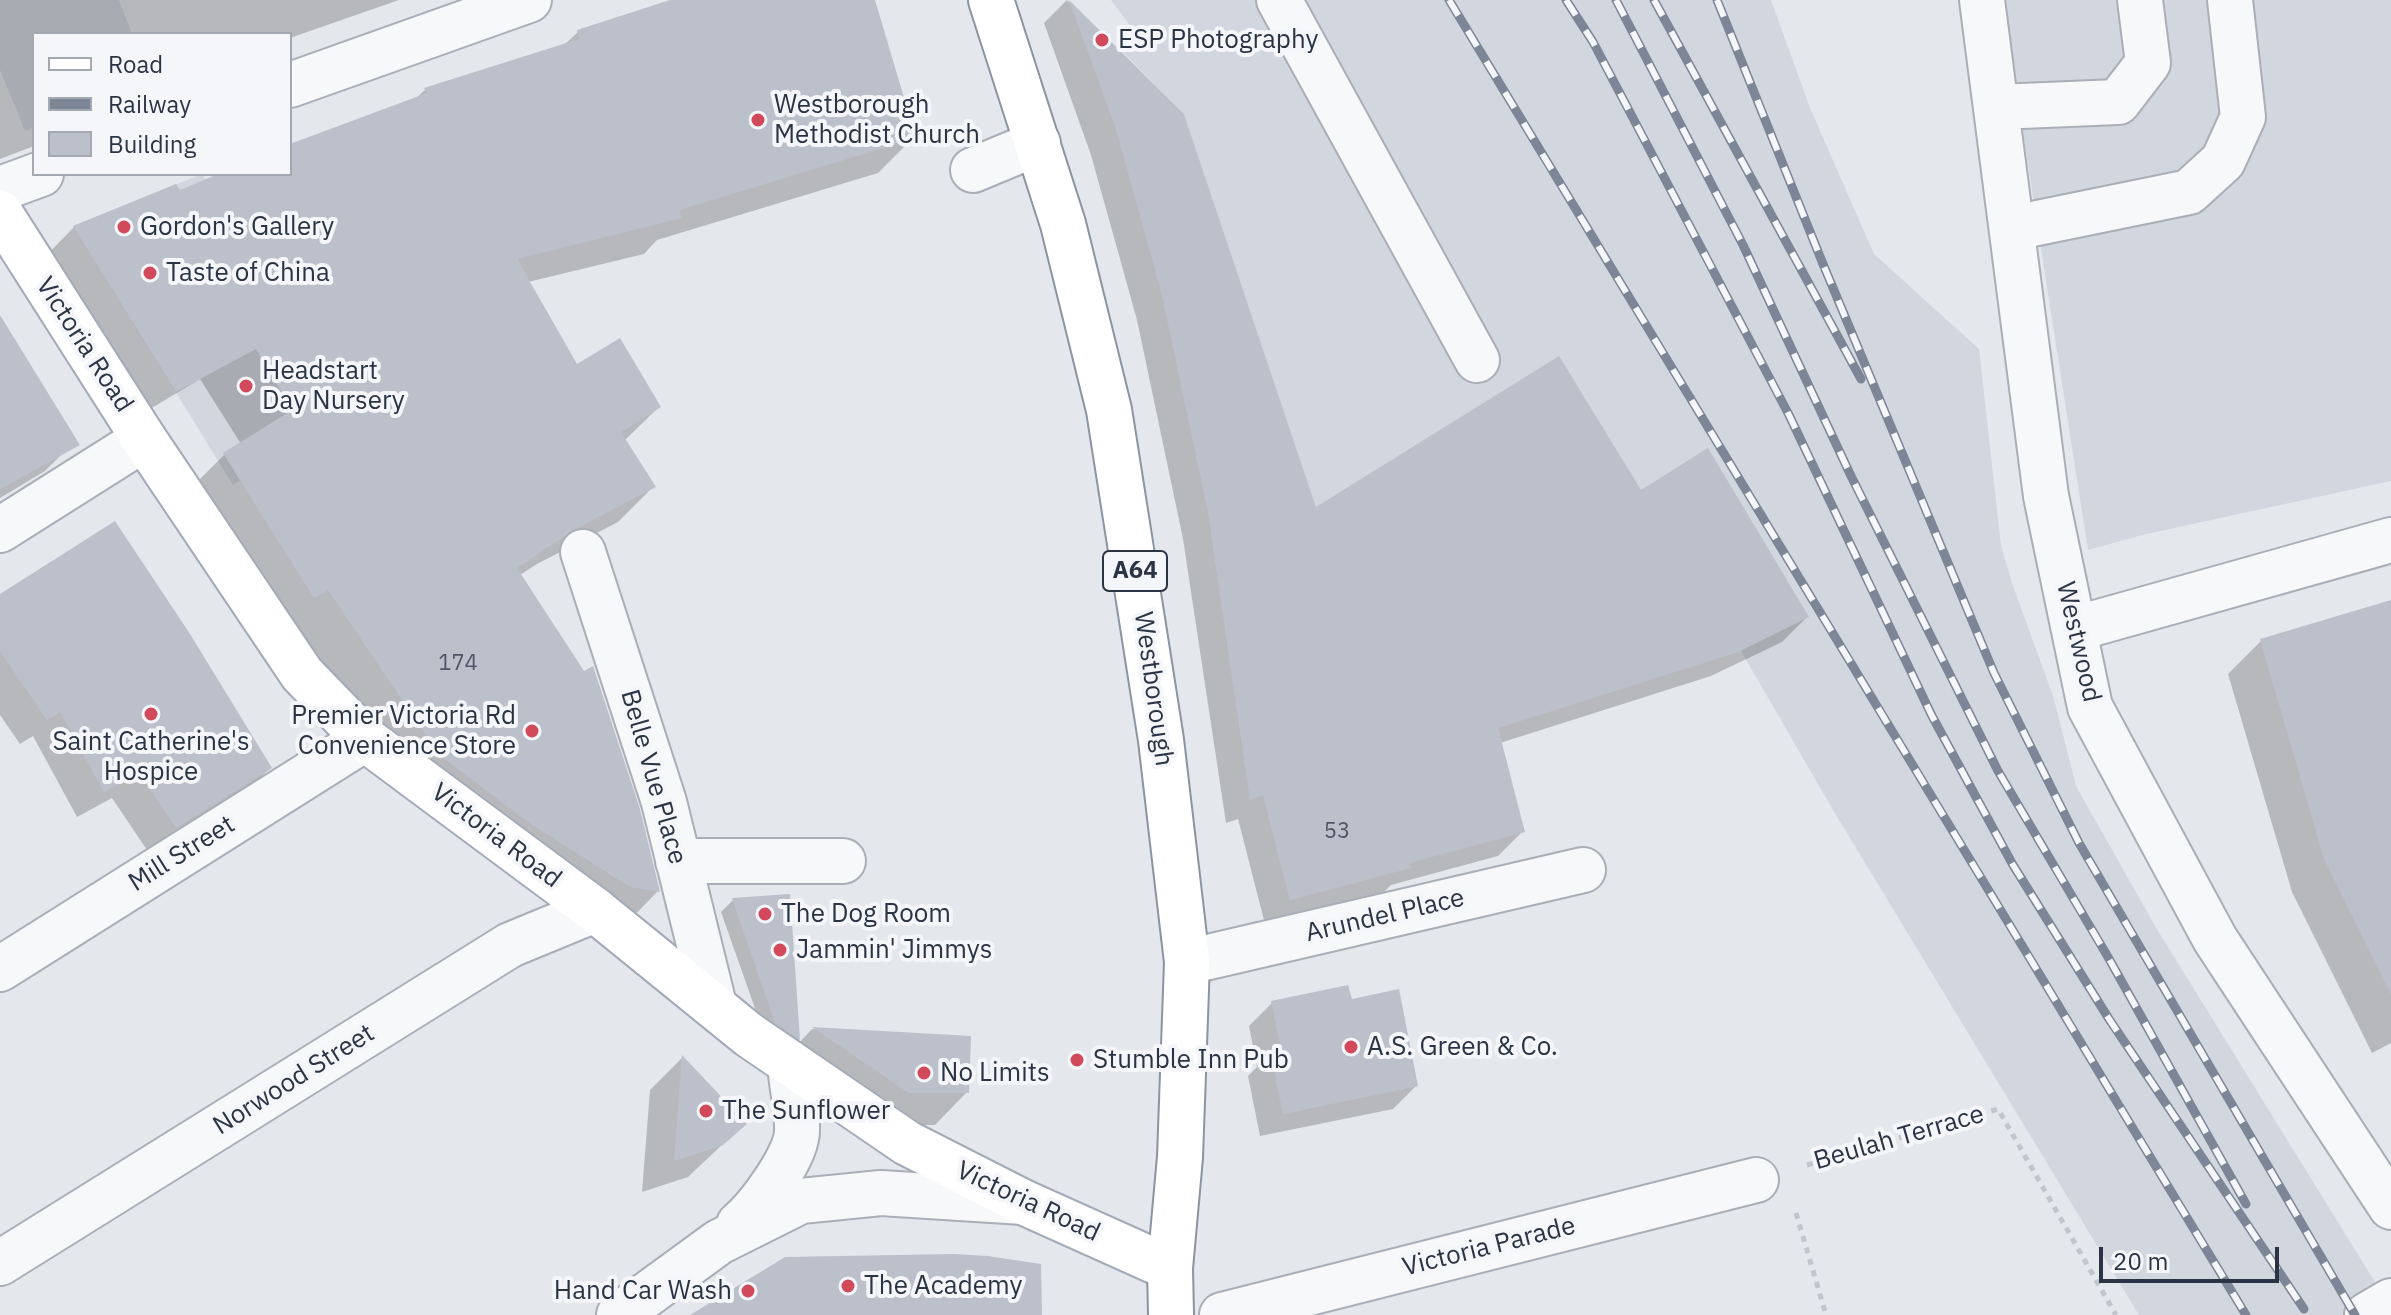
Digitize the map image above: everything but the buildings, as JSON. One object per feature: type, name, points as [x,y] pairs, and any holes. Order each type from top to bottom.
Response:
[{"type":"main road","name":"Westborough","points":[[991,0],[1063,224],[1109,410],[1161,740],[1187,962],[1180,1157],[1170,1268]]},
{"type":"main road","name":"Victoria Road","points":[[0,213],[144,439],[302,674],[365,739],[595,910],[749,1035],[907,1143],[1023,1202],[1170,1268]]},
{"type":"main road","name":"A64","points":[[1170,1268],[1171,1315]]},
{"type":"street","points":[[292,84],[529,0]]},
{"type":"street","points":[[1279,0],[1477,360]]},
{"type":"street","name":"Westwood","points":[[1982,0],[2046,496],[2090,707],[2215,939],[2391,1207]]},
{"type":"street","points":[[1997,107],[2118,102],[2148,63],[2140,0]]},
{"type":"street","points":[[2013,228],[2189,192],[2223,161],[2243,117],[2230,0]]},
{"type":"street","points":[[973,170],[1038,143]]},
{"type":"street","points":[[0,189],[36,176]]},
{"type":"street","points":[[0,530],[144,439]]},
{"type":"street","points":[[2074,629],[2391,540]]},
{"type":"street","name":"Belle Vue Place","points":[[583,552],[664,802],[714,1005]]},
{"type":"street","name":"Mill Street","points":[[0,969],[365,739]]},
{"type":"street","points":[[678,861],[843,861]]},
{"type":"street","name":"Arundel Place","points":[[1187,962],[1583,870]]},
{"type":"street","name":"Norwood Street","points":[[0,1263],[510,945],[595,910]]},
{"type":"street","points":[[619,1315],[719,1242],[756,1210],[780,1173],[798,1134],[790,1063]]},
{"type":"street","name":"Victoria Parade","points":[[1222,1315],[1756,1180]]},
{"type":"street","points":[[719,1242],[801,1201],[881,1193],[1023,1202]]},
{"type":"path","name":"Beulah Terrace","points":[[1756,1180],[1998,1109],[2116,1315]]},
{"type":"path","points":[[1756,1180],[1798,1215],[1826,1315]]},
{"type":"shaded area","points":[[0,0],[119,0],[131,32],[32,32],[32,128],[25,131],[0,70]]},
{"type":"shaded area","points":[[1111,0],[1771,0],[1810,108],[1874,254],[1979,349],[2001,546],[2054,699],[2076,786],[2155,926],[2391,1308],[2391,1315],[2139,1315],[1833,810],[1741,651],[1316,507],[1184,114],[1117,46],[1129,24]]},
{"type":"shaded area","points":[[2006,0],[2391,0],[2391,481],[2142,535],[2088,550],[2016,88]]},
{"type":"shaded area","points":[[203,176],[302,337],[394,384],[233,485],[73,226]]},
{"type":"railway","points":[[1449,0],[2246,1315]]},
{"type":"railway","points":[[1566,0],[1593,42],[1789,415],[1932,716],[2013,865],[2109,1019],[2304,1309]]},
{"type":"railway","points":[[1616,0],[1743,245],[1851,476],[1998,771],[2108,957],[2246,1204]]},
{"type":"railway","points":[[1654,0],[1861,379]]},
{"type":"railway","points":[[1717,0],[1823,264],[1994,673],[2079,843],[2355,1315]]},
{"type":"place","name":"ESP Photography","points":[[1102,40]]},
{"type":"place","name":"Westborough Methodist Church","points":[[758,120]]},
{"type":"place","name":"Gordon's Gallery","points":[[124,227]]},
{"type":"place","name":"Taste of China","points":[[150,273]]},
{"type":"place","name":"Headstart Day Nursery","points":[[246,386]]},
{"type":"place","name":"Saint Catherine's Hospice","points":[[151,714]]},
{"type":"place","name":"Premier Victoria Rd Convenience Store","points":[[532,731]]},
{"type":"place","name":"The Dog Room","points":[[765,914]]},
{"type":"place","name":"Jammin' Jimmys","points":[[780,950]]},
{"type":"place","name":"A.S. Green & Co.","points":[[1351,1047]]},
{"type":"place","name":"Stumble Inn Pub","points":[[1077,1060]]},
{"type":"place","name":"No Limits","points":[[924,1073]]},
{"type":"place","name":"The Sunflower","points":[[706,1111]]},
{"type":"place","name":"The Academy","points":[[848,1286]]},
{"type":"place","name":"Hand Car Wash","points":[[748,1291]]}]
